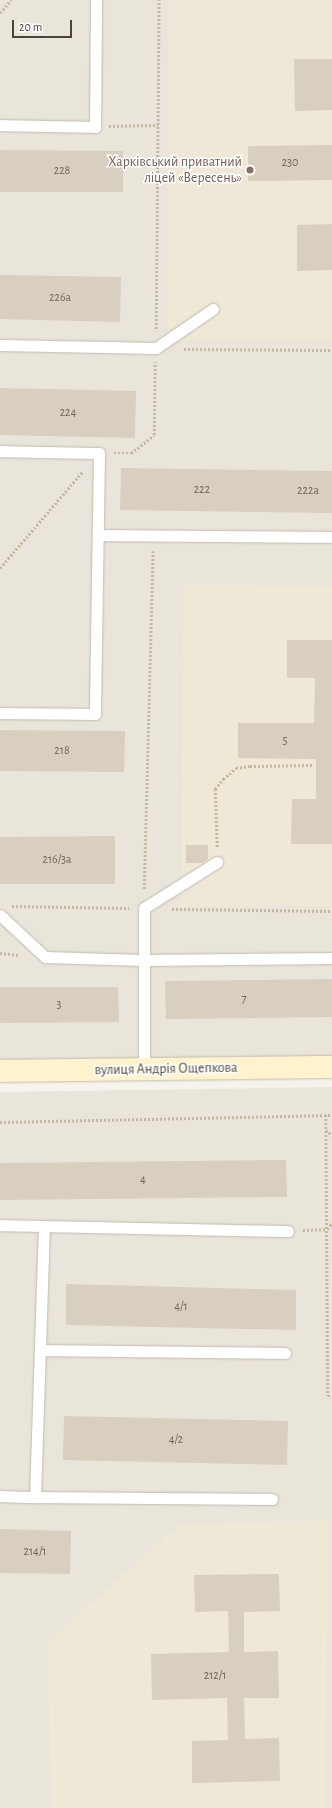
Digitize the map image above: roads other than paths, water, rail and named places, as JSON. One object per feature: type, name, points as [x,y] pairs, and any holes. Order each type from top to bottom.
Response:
[{"type":"street","name":"вулиця Андрія Ощепкова","points":[[0,1071],[332,1067]]},
{"type":"lane","points":[[0,125],[95,127],[96,0]]},
{"type":"lane","points":[[0,345],[156,348],[213,308]]},
{"type":"lane","points":[[0,451],[99,453],[95,714],[0,713]]},
{"type":"lane","points":[[98,535],[332,538]]},
{"type":"lane","points":[[144,1069],[144,908],[217,862]]},
{"type":"lane","points":[[0,915],[45,957],[144,960],[332,958]]},
{"type":"lane","points":[[0,1225],[288,1231]]},
{"type":"lane","points":[[35,1497],[44,1226]]},
{"type":"lane","points":[[40,1350],[285,1353]]},
{"type":"lane","points":[[0,1496],[272,1498]]},
{"type":"place","name":"Харківський приватний ліцей «Вересень»","points":[[250,170]]}]
